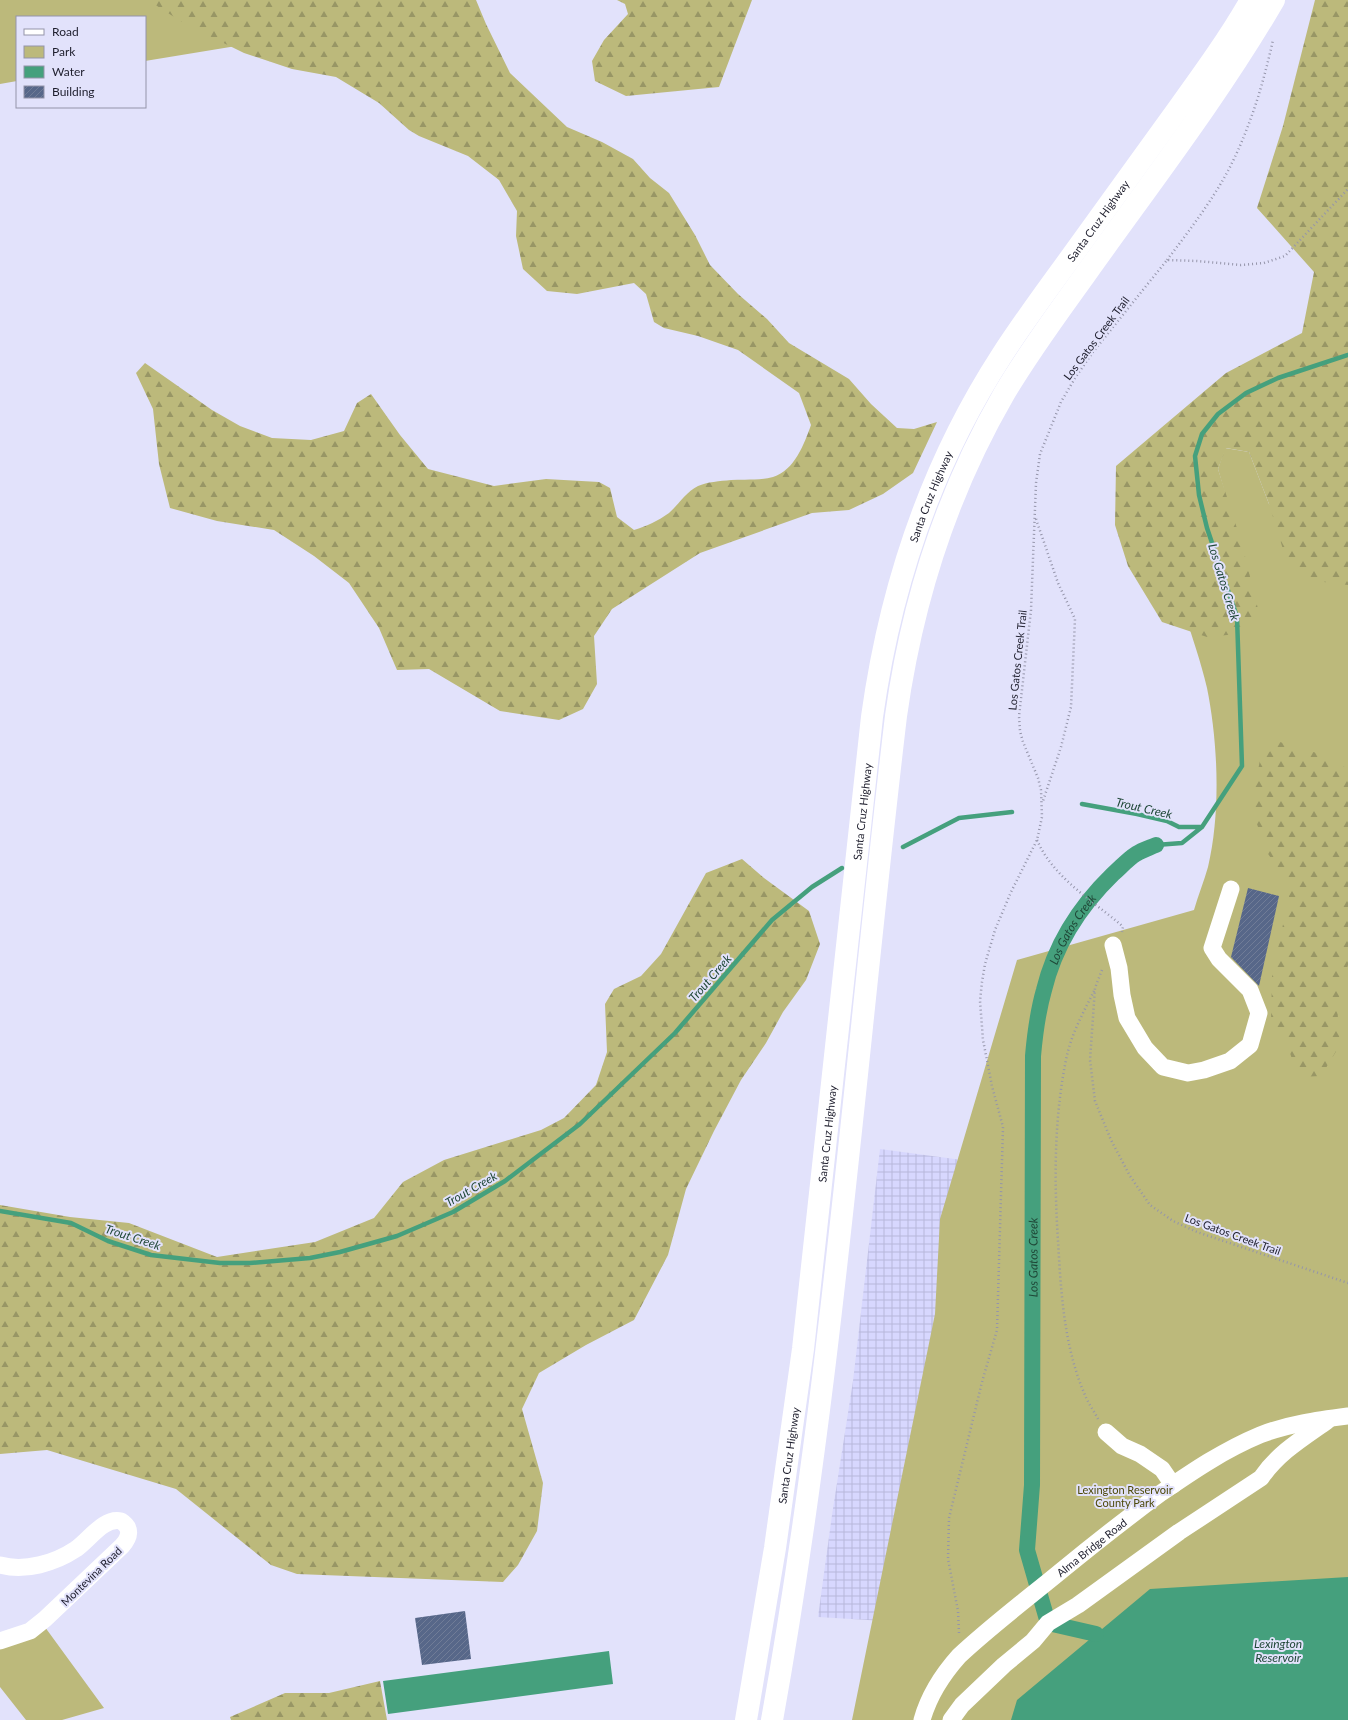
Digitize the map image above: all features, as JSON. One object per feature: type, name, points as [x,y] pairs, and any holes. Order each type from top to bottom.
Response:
[{"type":"highway","name":"Santa Cruz Highway","points":[[746,1720],[775,1548],[803,1349],[873,710],[883,650],[901,577],[925,504],[937,474],[984,384],[1020,327],[1209,66],[1251,0]]},
{"type":"highway","name":"Santa Cruz Highway","points":[[772,1720],[798,1557],[822,1382],[896,716],[907,650],[923,583],[944,519],[958,485],[1007,389],[1040,337],[1219,86],[1257,29],[1274,0]]},
{"type":"street","points":[[1113,945],[1119,968],[1122,995],[1127,1018],[1145,1048],[1163,1067],[1188,1073],[1204,1070],[1230,1061],[1250,1045],[1259,1013],[1250,990],[1219,959],[1212,948],[1231,889]]},
{"type":"street","name":"Alma Bridge Road","points":[[922,1720],[930,1698],[964,1643],[1173,1485],[1202,1464],[1259,1435],[1285,1426],[1340,1417]]},
{"type":"street","points":[[951,1720],[962,1705],[1004,1665],[1033,1641],[1048,1623],[1084,1601],[1179,1532],[1261,1478],[1267,1469],[1292,1445],[1340,1417]]},
{"type":"street","points":[[1106,1432],[1122,1446],[1140,1454],[1162,1469],[1173,1485]]},
{"type":"street","name":"Montevina Road","points":[[0,1565],[6,1567],[28,1567],[57,1559],[75,1549],[110,1520],[121,1520],[128,1527],[129,1536],[122,1546],[45,1620],[30,1631],[0,1641]]},
{"type":"path","name":"Los Gatos Creek Trail","points":[[1274,34],[1258,98],[1228,169],[1214,195],[1168,260],[1093,352],[1060,402],[1040,454],[1036,483],[1031,610],[1019,716],[1023,742],[1038,778],[1042,803],[1041,828],[1037,840],[1044,854],[1062,877],[1123,927],[1122,932],[1113,945],[1095,988],[1090,1060],[1095,1101],[1110,1140],[1130,1176],[1150,1205],[1173,1221],[1197,1232],[1348,1282]]},
{"type":"path","points":[[1168,260],[1197,261],[1241,266],[1264,263],[1285,256],[1348,189]]},
{"type":"path","points":[[1035,516],[1058,583],[1075,619],[1071,707],[1042,803]]},
{"type":"path","points":[[964,1643],[948,1559],[949,1518],[982,1382],[997,1330],[1003,1127],[992,1086],[983,1040],[980,1001],[985,964],[995,930],[1011,892],[1037,840]]},
{"type":"path","points":[[1095,988],[1082,1015],[1067,1053],[1055,1145],[1055,1192],[1062,1308],[1072,1359],[1085,1395],[1106,1432]]},
{"type":"shaded area","points":[[880,1149],[1007,1166],[966,1626],[818,1617],[853,1381]]},
{"type":"green space","points":[[0,0],[455,0],[260,42],[146,61],[146,16],[16,16],[16,81],[0,84]]},
{"type":"green space","points":[[132,0],[476,0],[510,73],[567,127],[602,142],[633,159],[650,178],[669,193],[695,235],[710,265],[738,294],[767,319],[789,343],[849,379],[871,404],[897,428],[914,429],[937,422],[913,473],[883,494],[849,510],[812,513],[700,553],[612,609],[594,636],[597,684],[583,709],[559,720],[500,711],[429,669],[397,670],[379,628],[349,583],[314,556],[274,530],[217,521],[170,508],[159,464],[153,409],[136,373],[145,363],[212,410],[240,426],[272,438],[311,440],[344,431],[357,403],[371,394],[400,435],[428,469],[494,486],[546,479],[599,482],[610,488],[617,517],[634,530],[665,516],[673,510],[690,491],[698,486],[722,481],[768,478],[781,474],[798,456],[811,425],[799,393],[738,350],[698,336],[664,328],[654,322],[646,294],[634,283],[577,294],[547,291],[523,269],[516,236],[517,211],[499,180],[468,156],[419,136],[409,130],[379,103],[336,77],[292,69],[244,53],[185,24],[154,4]]},
{"type":"green space","points":[[617,0],[752,0],[719,87],[626,96],[595,81],[592,61],[604,40],[628,14],[625,4]]},
{"type":"green space","points":[[1315,0],[1348,0],[1348,585],[1324,582],[1300,575],[1286,559],[1269,504],[1249,452],[1226,448],[1218,469],[1242,544],[1260,617],[1237,634],[1207,637],[1162,622],[1128,566],[1115,525],[1116,466],[1226,373],[1302,333],[1314,272],[1257,208],[1283,126]]},
{"type":"green space","name":"Lexington Reservoir County Park","points":[[1225,448],[1249,452],[1269,504],[1348,560],[1348,1720],[852,1720],[935,1314],[940,1219],[1017,960],[1194,910],[1208,867],[1215,823],[1216,754],[1214,731],[1205,678],[1184,611],[1249,575],[1218,469]]},
{"type":"green space","points":[[1280,742],[1337,759],[1348,771],[1348,965],[1337,1005],[1340,1045],[1321,1076],[1298,1077],[1286,1041],[1271,1022],[1272,977],[1291,886],[1266,851],[1251,806],[1260,760]]},
{"type":"green space","points":[[742,859],[764,878],[809,911],[820,944],[806,980],[783,1012],[766,1043],[741,1080],[714,1131],[686,1189],[668,1255],[634,1320],[586,1345],[539,1373],[522,1409],[543,1483],[537,1531],[518,1565],[503,1582],[297,1574],[271,1565],[176,1489],[47,1450],[0,1454],[0,1205],[70,1217],[129,1223],[217,1257],[315,1242],[374,1218],[403,1182],[444,1160],[541,1130],[564,1118],[596,1085],[607,1052],[605,1004],[614,989],[641,976],[661,954],[706,873]]},
{"type":"green space","points":[[42,1623],[104,1708],[62,1720],[26,1720],[0,1687],[0,1635]]},
{"type":"green space","points":[[380,1681],[387,1720],[231,1720],[230,1717],[285,1693],[329,1693]]},
{"type":"water","name":"Lexington Reservoir","points":[[1348,1577],[1348,1720],[1011,1720],[1017,1700],[1150,1589]]},
{"type":"water","points":[[609,1651],[613,1684],[388,1714],[383,1681]]},
{"type":"building","points":[[1248,888],[1279,896],[1259,986],[1231,957]]},
{"type":"building","points":[[465,1611],[471,1659],[422,1665],[415,1618]]},
{"type":"waterway","name":"Los Gatos Creek","points":[[1156,845],[1182,843],[1202,827],[1242,766],[1237,617],[1207,528],[1199,495],[1195,456],[1202,434],[1218,414],[1246,393],[1278,378],[1348,355]]},
{"type":"waterway","name":"Trout Creek","points":[[1082,804],[1167,821],[1179,827],[1202,827]]},
{"type":"waterway","name":"Trout Creek","points":[[903,847],[959,818],[1012,812]]},
{"type":"waterway","name":"Los Gatos Creek","points":[[1096,1634],[1048,1623],[1027,1550],[1032,1485],[1033,1056],[1038,1014],[1049,973],[1070,927],[1090,899],[1113,874],[1136,854],[1156,845]]},
{"type":"waterway","name":"Trout Creek","points":[[0,1211],[71,1223],[108,1241],[151,1255],[220,1263],[250,1263],[310,1258],[340,1252],[397,1236],[453,1212],[505,1181],[580,1124],[675,1033],[772,920],[812,887],[842,868]]}]
